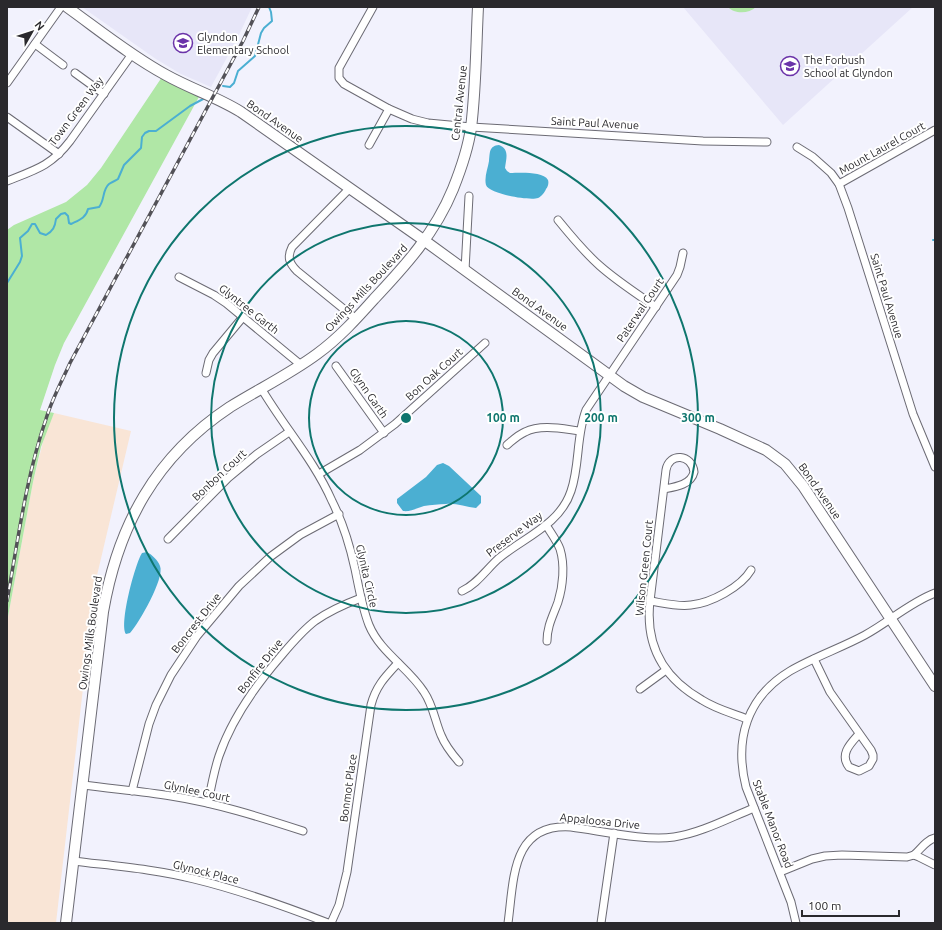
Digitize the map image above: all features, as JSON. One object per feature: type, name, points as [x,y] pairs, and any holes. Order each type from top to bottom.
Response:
[{"type":"street","points":[[7,82],[61,7]]},
{"type":"street","name":"Bond Avenue","points":[[67,7],[132,54],[166,75],[232,106],[425,241],[546,328],[609,376],[643,397],[720,428],[750,442],[785,464],[792,471],[815,503],[935,686]]},
{"type":"street","name":"Saint Paul Avenue","points":[[372,7],[339,68],[339,78],[344,84],[412,119],[428,123],[471,127],[704,141],[767,142]]},
{"type":"street","name":"Central Avenue","points":[[425,241],[452,190],[462,164],[471,127],[478,7]]},
{"type":"street","points":[[34,44],[63,65]]},
{"type":"street","name":"Town Green Way","points":[[7,181],[38,169],[58,154],[104,94],[132,54]]},
{"type":"street","points":[[75,73],[104,94]]},
{"type":"street","points":[[369,146],[390,109]]},
{"type":"street","points":[[7,117],[58,154]]},
{"type":"street","name":"Mount Laurel Court","points":[[839,184],[935,130]]},
{"type":"street","name":"Saint Paul Avenue","points":[[797,147],[823,165],[839,184],[913,414],[935,467]]},
{"type":"street","points":[[350,188],[292,247],[289,256],[290,262],[297,271],[356,319]]},
{"type":"street","points":[[465,270],[469,196]]},
{"type":"street","points":[[558,220],[584,251],[601,267],[656,307]]},
{"type":"street","name":"Owings Mills Boulevard","points":[[66,923],[104,605],[110,576],[124,534],[140,501],[173,456],[199,431],[216,417],[301,364],[332,342],[356,319],[425,241]]},
{"type":"street","name":"Paterwal Court","points":[[609,376],[677,275],[683,253]]},
{"type":"street","name":"Glyntree Garth","points":[[179,277],[226,303],[301,364]]},
{"type":"street","points":[[206,373],[209,360],[213,353],[243,317]]},
{"type":"street","name":"Bon Oak Court","points":[[319,474],[360,450],[384,433],[485,343]]},
{"type":"street","name":"Glynn Garth","points":[[336,366],[384,433]]},
{"type":"street","name":"Preserve Way","points":[[462,591],[475,583],[498,559],[546,525],[563,506],[571,490],[580,431],[586,410],[609,376]]},
{"type":"street","name":"Glynita Circle","points":[[261,388],[274,411],[319,474],[338,514],[350,549],[366,617],[373,634],[417,682],[424,692],[441,735],[450,752],[459,762]]},
{"type":"street","points":[[507,445],[519,435],[530,430],[558,428],[580,431]]},
{"type":"street","name":"Bonbon Court","points":[[168,539],[228,478],[289,432]]},
{"type":"street","name":"Wilson Green Court","points":[[664,489],[678,486],[690,480],[694,472],[690,462],[687,459],[679,457],[675,458],[669,462],[667,466],[664,489],[650,601],[649,615],[653,642],[657,654],[666,670],[680,684],[702,701],[747,719]]},
{"type":"street","name":"Boncrest Drive","points":[[132,791],[144,738],[156,705],[171,675],[197,636],[239,586],[270,557],[300,535],[338,514]]},
{"type":"street","points":[[546,525],[560,548],[563,566],[558,601],[547,632],[548,641]]},
{"type":"street","points":[[650,601],[682,605],[690,605],[706,601],[741,582],[751,570]]},
{"type":"street","name":"Stable Manor Road","points":[[796,923],[791,902],[780,872],[746,787],[741,761],[741,747],[747,719],[760,698],[774,682],[790,671],[864,636],[916,602],[935,593]]},
{"type":"street","name":"Bonfire Drive","points":[[208,803],[213,778],[224,743],[243,705],[254,689],[304,630],[335,609],[361,598]]},
{"type":"street","points":[[814,659],[830,692],[859,734],[873,755],[869,766],[859,771],[848,767],[845,757],[847,750],[859,734]]},
{"type":"street","name":"Bonmot Place","points":[[329,923],[339,905],[347,872],[371,705],[379,684],[398,663]]},
{"type":"street","points":[[640,689],[666,670]]},
{"type":"street","name":"Glynlee Court","points":[[83,785],[170,795],[257,816],[303,831]]},
{"type":"street","name":"Appaloosa Drive","points":[[508,923],[516,869],[521,851],[531,839],[546,830],[562,826],[653,838],[675,836],[699,830],[754,808]]},
{"type":"street","points":[[601,923],[614,833]]},
{"type":"street","points":[[780,872],[812,859],[825,856],[842,855],[907,857],[914,855],[926,842],[931,838],[935,838]]},
{"type":"street","points":[[914,855],[935,865]]},
{"type":"street","name":"Glynock Place","points":[[73,861],[139,869],[194,879],[261,898],[329,923]]},
{"type":"shaded area","name":"Glyndon Elementary School","points":[[82,7],[252,7],[238,37],[211,87],[181,74],[156,59]]},
{"type":"shaded area","name":"The Forbush School at Glyndon","points":[[683,7],[913,7],[783,125]]},
{"type":"shaded area","points":[[54,413],[131,431],[95,584],[56,923],[7,923],[7,622],[33,482],[46,430]]},
{"type":"green space","points":[[728,7],[756,7],[750,11],[738,12]]},
{"type":"green space","points":[[162,77],[200,95],[64,343],[55,365],[40,410],[54,413],[41,447],[33,482],[7,622],[7,230],[14,225],[66,202],[87,185],[101,168]]},
{"type":"water","points":[[499,145],[505,149],[506,152],[505,168],[507,171],[510,173],[541,175],[548,180],[547,187],[540,197],[534,199],[510,196],[494,191],[486,185],[490,152],[493,147]]},
{"type":"water","points":[[443,463],[449,466],[481,496],[481,503],[476,508],[454,504],[443,504],[424,506],[403,511],[397,503],[397,499],[426,477],[437,465]]},
{"type":"water","points":[[147,552],[155,558],[160,566],[161,572],[159,580],[139,620],[130,633],[126,634],[124,628],[126,607],[132,581],[142,553]]},
{"type":"waterway","points":[[223,86],[230,87],[234,83],[238,71],[255,56],[261,33],[272,21],[269,7]]},
{"type":"waterway","points":[[7,283],[22,256],[20,238],[28,231],[32,224],[35,224],[40,233],[46,235],[52,230],[56,219],[61,214],[65,213],[68,216],[69,223],[71,224],[84,217],[88,209],[99,207],[107,186],[118,179],[124,165],[141,148],[142,137],[145,133],[149,131],[156,131],[190,106],[205,98]]},
{"type":"railway","points":[[7,601],[33,463],[54,397],[70,363],[243,41],[259,7]]},
{"type":"place","name":"Glyndon Elementary School","points":[[183,43]]},
{"type":"place","name":"The Forbush School at Glyndon","points":[[790,66]]}]
